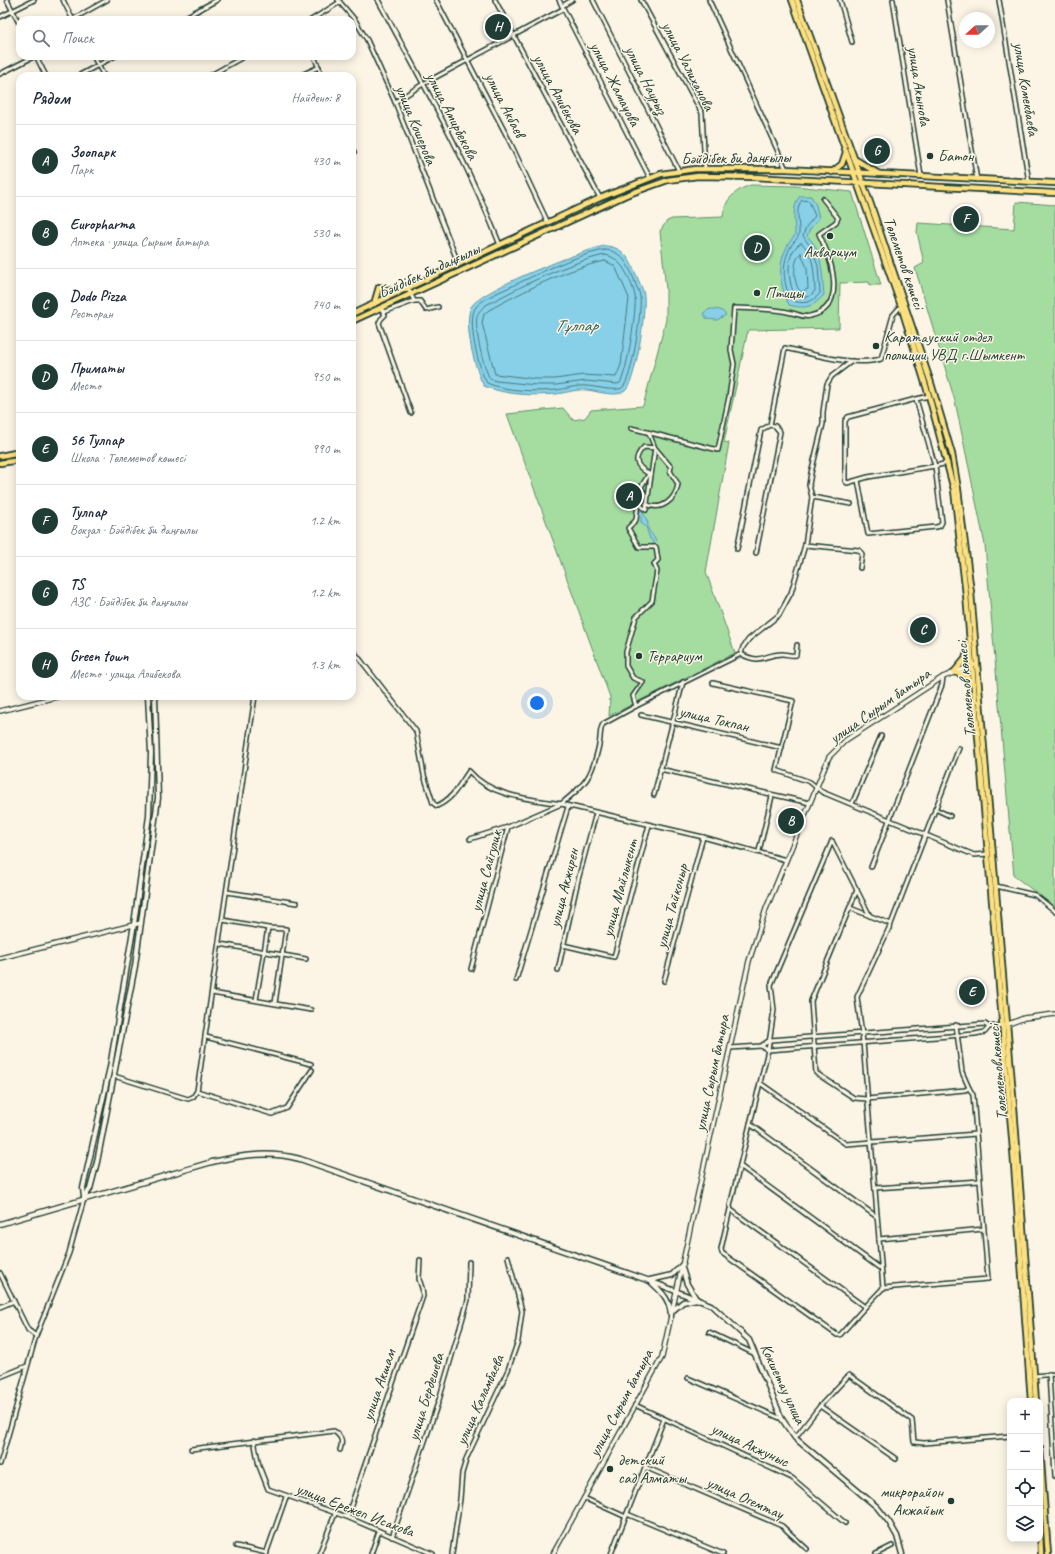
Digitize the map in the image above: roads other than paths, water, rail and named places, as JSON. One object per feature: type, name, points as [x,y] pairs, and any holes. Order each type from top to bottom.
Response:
[{"type":"main road","name":"Төлеметов көшесі","points":[[792,0],[901,306],[948,463],[960,530],[988,854],[999,954],[1034,1376],[1031,1398]]},
{"type":"main road","name":"Төлеметов көшесі","points":[[798,0],[860,174],[931,383],[952,454],[965,530],[996,886],[999,954]]},
{"type":"main road","points":[[831,172],[842,164],[846,152]]},
{"type":"main road","points":[[855,160],[880,175]]},
{"type":"main road","name":"Бәйдібек би даңғылы","points":[[356,312],[600,198],[650,178],[679,171],[705,169],[786,169],[1055,183]]},
{"type":"main road","name":"Бәйдібек би даңғылы","points":[[356,319],[626,195],[668,180],[698,176],[753,177],[1055,193]]},
{"type":"main road","points":[[953,178],[953,187]]},
{"type":"main road","points":[[459,265],[462,270]]},
{"type":"main road","points":[[374,304],[379,287],[398,293]]},
{"type":"main road","points":[[0,456],[16,453]]},
{"type":"main road","points":[[0,464],[16,461]]},
{"type":"main road","points":[[970,644],[964,659],[954,672],[966,676],[974,685]]},
{"type":"main road","points":[[84,1199],[83,1188],[110,1067],[134,924],[149,816],[151,754],[148,700]]},
{"type":"main road","points":[[84,1199],[90,1189],[97,1162],[135,966],[158,798],[155,700]]},
{"type":"main road","name":"Төлеметов көшесі","points":[[1005,1025],[1033,1388],[1035,1398]]},
{"type":"main road","name":"Кокшетау улица","points":[[0,1224],[84,1199],[242,1156],[270,1154],[287,1155],[649,1280],[697,1298],[711,1305],[749,1340],[757,1355],[782,1419],[795,1438],[877,1507],[889,1522],[897,1536],[902,1554]]},
{"type":"main road","points":[[649,1280],[667,1277],[676,1272],[682,1266],[687,1284],[697,1298],[684,1302],[671,1314]]},
{"type":"main road","points":[[649,1280],[666,1297],[671,1314]]},
{"type":"main road","points":[[1042,1470],[1048,1554]]},
{"type":"main road","points":[[1040,1542],[1041,1554]]},
{"type":"street","points":[[7,0],[16,16]]},
{"type":"street","points":[[0,17],[34,0]]},
{"type":"street","points":[[63,0],[71,16]]},
{"type":"street","points":[[78,16],[107,0]]},
{"type":"street","points":[[187,16],[216,0]]},
{"type":"street","name":"улица Амирбекова","points":[[378,0],[423,84],[487,211],[500,245]]},
{"type":"street","name":"улица Акбаев","points":[[436,0],[468,59],[548,223]]},
{"type":"street","name":"улица Алибекова","points":[[495,0],[600,198]]},
{"type":"street","name":"улица Жамауова","points":[[559,0],[650,178]]},
{"type":"street","points":[[394,102],[468,59],[513,36],[572,0]]},
{"type":"street","name":"улица Наурыз","points":[[593,0],[679,171]]},
{"type":"street","name":"улица Уалиханова","points":[[640,0],[702,113],[705,169]]},
{"type":"street","points":[[709,0],[786,169]]},
{"type":"street","points":[[840,0],[852,42]]},
{"type":"street","name":"улица Акынова","points":[[893,0],[922,176]]},
{"type":"street","points":[[947,0],[977,180]]},
{"type":"street","name":"улица Комекбаева","points":[[999,0],[1029,182]]},
{"type":"street","points":[[317,16],[339,1]]},
{"type":"street","name":"улица Кошерова","points":[[339,1],[352,16]]},
{"type":"street","name":"улица Кошерова","points":[[356,22],[367,40],[394,102],[459,265]]},
{"type":"street","points":[[0,74],[27,60]]},
{"type":"street","points":[[37,60],[44,72]]},
{"type":"street","points":[[95,60],[102,72]]},
{"type":"street","points":[[85,72],[107,60]]},
{"type":"street","points":[[216,72],[238,60]]},
{"type":"street","points":[[316,60],[321,72]]},
{"type":"street","points":[[308,72],[319,67]]},
{"type":"street","points":[[631,428],[718,450],[730,397],[734,364],[731,350],[734,308],[781,310],[808,317],[823,312],[833,300],[833,269],[819,234],[836,222],[838,218],[823,199]]},
{"type":"street","points":[[408,288],[414,301]]},
{"type":"street","points":[[384,312],[414,301],[420,301],[426,310],[438,307]]},
{"type":"street","points":[[770,425],[785,348],[852,361],[873,361],[881,359],[893,315],[901,306]]},
{"type":"street","points":[[381,308],[385,315],[379,323],[411,413]]},
{"type":"street","points":[[797,645],[796,655],[792,656],[781,654],[760,660],[741,654],[743,647],[749,639],[779,615],[791,593],[805,545],[812,497],[809,486],[823,424],[827,384],[832,376],[852,361]]},
{"type":"street","points":[[929,396],[848,417],[846,421],[846,481],[847,483],[948,463]]},
{"type":"street","points":[[858,480],[868,534],[940,526],[942,522],[936,466],[916,399]]},
{"type":"street","points":[[737,549],[761,430],[770,425],[775,426],[780,432],[756,553]]},
{"type":"street","points":[[646,504],[656,507],[664,505],[677,492],[678,484],[670,472],[670,467],[655,448],[649,433]]},
{"type":"street","points":[[636,706],[633,696],[643,682],[633,678],[626,666],[626,652],[636,617],[652,601],[657,571],[654,564],[658,560],[656,547],[639,548],[628,528],[636,520],[638,503],[645,495],[641,487],[649,474],[640,468],[636,462],[638,453],[644,447],[655,448]]},
{"type":"street","points":[[638,503],[646,510],[655,448]]},
{"type":"street","points":[[812,497],[851,504]]},
{"type":"street","points":[[805,545],[859,550],[862,554],[860,568]]},
{"type":"street","points":[[356,654],[416,731],[424,775],[433,803],[437,806],[450,798],[456,792],[469,770],[475,776],[503,794],[561,804],[568,807],[703,836],[786,860]]},
{"type":"street","name":"улица Сайгулик","points":[[471,969],[508,827],[561,804],[580,789],[594,768],[600,742],[600,728],[603,724],[683,682],[741,654]]},
{"type":"street","name":"улица Сырым батыра","points":[[553,1554],[662,1357],[749,961],[766,909],[829,757],[841,744],[943,677],[977,664]]},
{"type":"street","points":[[871,868],[888,820],[942,685],[943,677]]},
{"type":"street","points":[[654,795],[683,682]]},
{"type":"street","points":[[713,683],[793,701],[776,770],[810,782],[822,792],[974,855],[988,854]]},
{"type":"street","points":[[0,711],[44,700]]},
{"type":"street","points":[[114,1076],[188,1098],[193,1097],[197,1091],[220,944],[254,700]]},
{"type":"street","name":"улица Токпан","points":[[641,715],[782,748]]},
{"type":"street","points":[[852,804],[881,736]]},
{"type":"street","points":[[883,1288],[863,1042],[857,997],[890,924],[959,748]]},
{"type":"street","points":[[660,769],[810,804]]},
{"type":"street","points":[[759,851],[772,796]]},
{"type":"street","points":[[516,980],[568,807]]},
{"type":"street","points":[[935,809],[950,816]]},
{"type":"street","name":"улица Акжирен","points":[[558,970],[596,812]]},
{"type":"street","name":"улица Майлыкент","points":[[563,945],[614,957],[648,825]]},
{"type":"street","points":[[470,839],[508,827]]},
{"type":"street","name":"улица Тайконыр","points":[[664,981],[703,836]]},
{"type":"street","points":[[870,916],[832,841],[771,985],[774,1010],[770,1040],[720,1249],[722,1253],[837,1335],[840,1335],[845,1331],[883,1288],[988,1279],[973,1095],[962,1072],[956,1026]]},
{"type":"street","points":[[996,886],[1035,895],[1055,911]]},
{"type":"street","points":[[857,890],[811,1001],[816,1073],[854,1098],[867,1099],[969,1088]]},
{"type":"street","points":[[227,892],[297,903]]},
{"type":"street","points":[[850,908],[890,924]]},
{"type":"street","points":[[223,920],[268,928],[286,929],[275,1004]]},
{"type":"street","points":[[0,958],[141,923]]},
{"type":"street","points":[[256,1000],[268,928]]},
{"type":"street","points":[[220,944],[306,959]]},
{"type":"street","points":[[212,993],[311,1010]]},
{"type":"street","points":[[730,1048],[761,1046],[770,1040],[862,1032],[984,1024],[989,1027],[1005,1025],[1024,1018],[1055,1014]]},
{"type":"street","points":[[761,1046],[768,1050],[813,1047],[985,1032],[989,1027]]},
{"type":"street","points":[[206,1037],[311,1064]]},
{"type":"street","points":[[197,1091],[272,1114],[287,1108],[312,1070]]},
{"type":"street","points":[[760,1083],[844,1144],[976,1134]]},
{"type":"street","points":[[750,1124],[877,1217]]},
{"type":"street","points":[[740,1166],[882,1269]]},
{"type":"street","points":[[875,1188],[980,1181]]},
{"type":"street","points":[[0,1464],[36,1336],[69,1253],[84,1199]]},
{"type":"street","points":[[730,1208],[865,1307]]},
{"type":"street","points":[[879,1239],[984,1229]]},
{"type":"street","name":"улица Каламбаева","points":[[452,1554],[460,1499],[462,1473],[467,1457],[508,1370],[518,1341],[522,1310],[508,1257]]},
{"type":"street","name":"улица Акшам","points":[[347,1518],[423,1296],[422,1288],[418,1279],[420,1260]]},
{"type":"street","name":"улица Бердешева","points":[[392,1537],[439,1400],[468,1300],[469,1262]]},
{"type":"street","points":[[0,1273],[28,1330],[36,1336]]},
{"type":"street","points":[[0,1308],[14,1301]]},
{"type":"street","points":[[709,1332],[757,1355]]},
{"type":"street","points":[[0,1377],[27,1366]]},
{"type":"street","points":[[1049,1374],[1055,1476]]},
{"type":"street","points":[[1034,1376],[1055,1374]]},
{"type":"street","points":[[795,1438],[820,1406],[846,1377],[851,1375],[912,1420],[914,1442],[924,1443],[1007,1436]]},
{"type":"street","points":[[688,1378],[782,1419]]},
{"type":"street","name":"улица Акжуныс","points":[[635,1405],[792,1478],[845,1524]]},
{"type":"street","points":[[820,1406],[896,1459]]},
{"type":"street","points":[[611,1554],[664,1419]]},
{"type":"street","points":[[191,1449],[334,1431],[341,1436],[342,1443],[340,1450]]},
{"type":"street","name":"улица Ережеп Исакова","points":[[254,1440],[259,1466],[268,1489],[286,1497],[347,1518],[433,1554]]},
{"type":"street","name":"улица Огемтау","points":[[645,1467],[782,1526],[807,1549]]},
{"type":"street","points":[[236,1546],[266,1553],[286,1497]]},
{"type":"street","points":[[584,1498],[723,1554]]},
{"type":"street","points":[[319,1554],[335,1514]]},
{"type":"street","points":[[371,1554],[379,1531]]},
{"type":"street","points":[[876,1554],[892,1546]]},
{"type":"water","points":[[800,196],[811,196],[816,205],[819,218],[810,229],[807,236],[816,248],[819,256],[824,295],[816,303],[804,307],[789,305],[782,286],[781,277],[782,260],[785,251],[795,235],[794,210]]},
{"type":"water","name":"Тұлпар","points":[[604,246],[617,249],[626,256],[633,267],[644,294],[639,346],[633,374],[625,391],[617,394],[606,394],[583,390],[556,394],[529,395],[510,393],[484,386],[477,370],[469,335],[468,324],[471,307],[479,299],[511,281],[575,255]]},
{"type":"water","points":[[710,309],[719,310],[726,315],[717,320],[707,319],[703,313]]},
{"type":"water","points":[[642,510],[648,523],[648,528],[656,542],[652,547],[653,541],[650,539],[646,527],[641,523],[641,515],[638,515],[638,512]]},
{"type":"place","name":"Green town","points":[[498,27]]},
{"type":"place","name":"TS","points":[[877,151]]},
{"type":"place","name":"Батон","points":[[930,156]]},
{"type":"place","name":"Тулпар","points":[[966,219]]},
{"type":"place","name":"Аквариум","points":[[830,236]]},
{"type":"place","name":"Приматы","points":[[757,248]]},
{"type":"place","name":"Птицы","points":[[757,293]]},
{"type":"place","name":"Каратауский отдел полиции УВД г.Шымкент","points":[[876,346]]},
{"type":"place","name":"Зоопарк","points":[[629,496]]},
{"type":"place","name":"Dodo Pizza","points":[[923,630]]},
{"type":"place","name":"Террариум","points":[[639,656]]},
{"type":"place","name":"Europharma","points":[[791,821]]},
{"type":"place","name":"56 Тулпар","points":[[972,992]]},
{"type":"place","name":"детский сад Алматы","points":[[610,1469]]},
{"type":"place","name":"микрорайон Акжайык","points":[[951,1501]]}]
